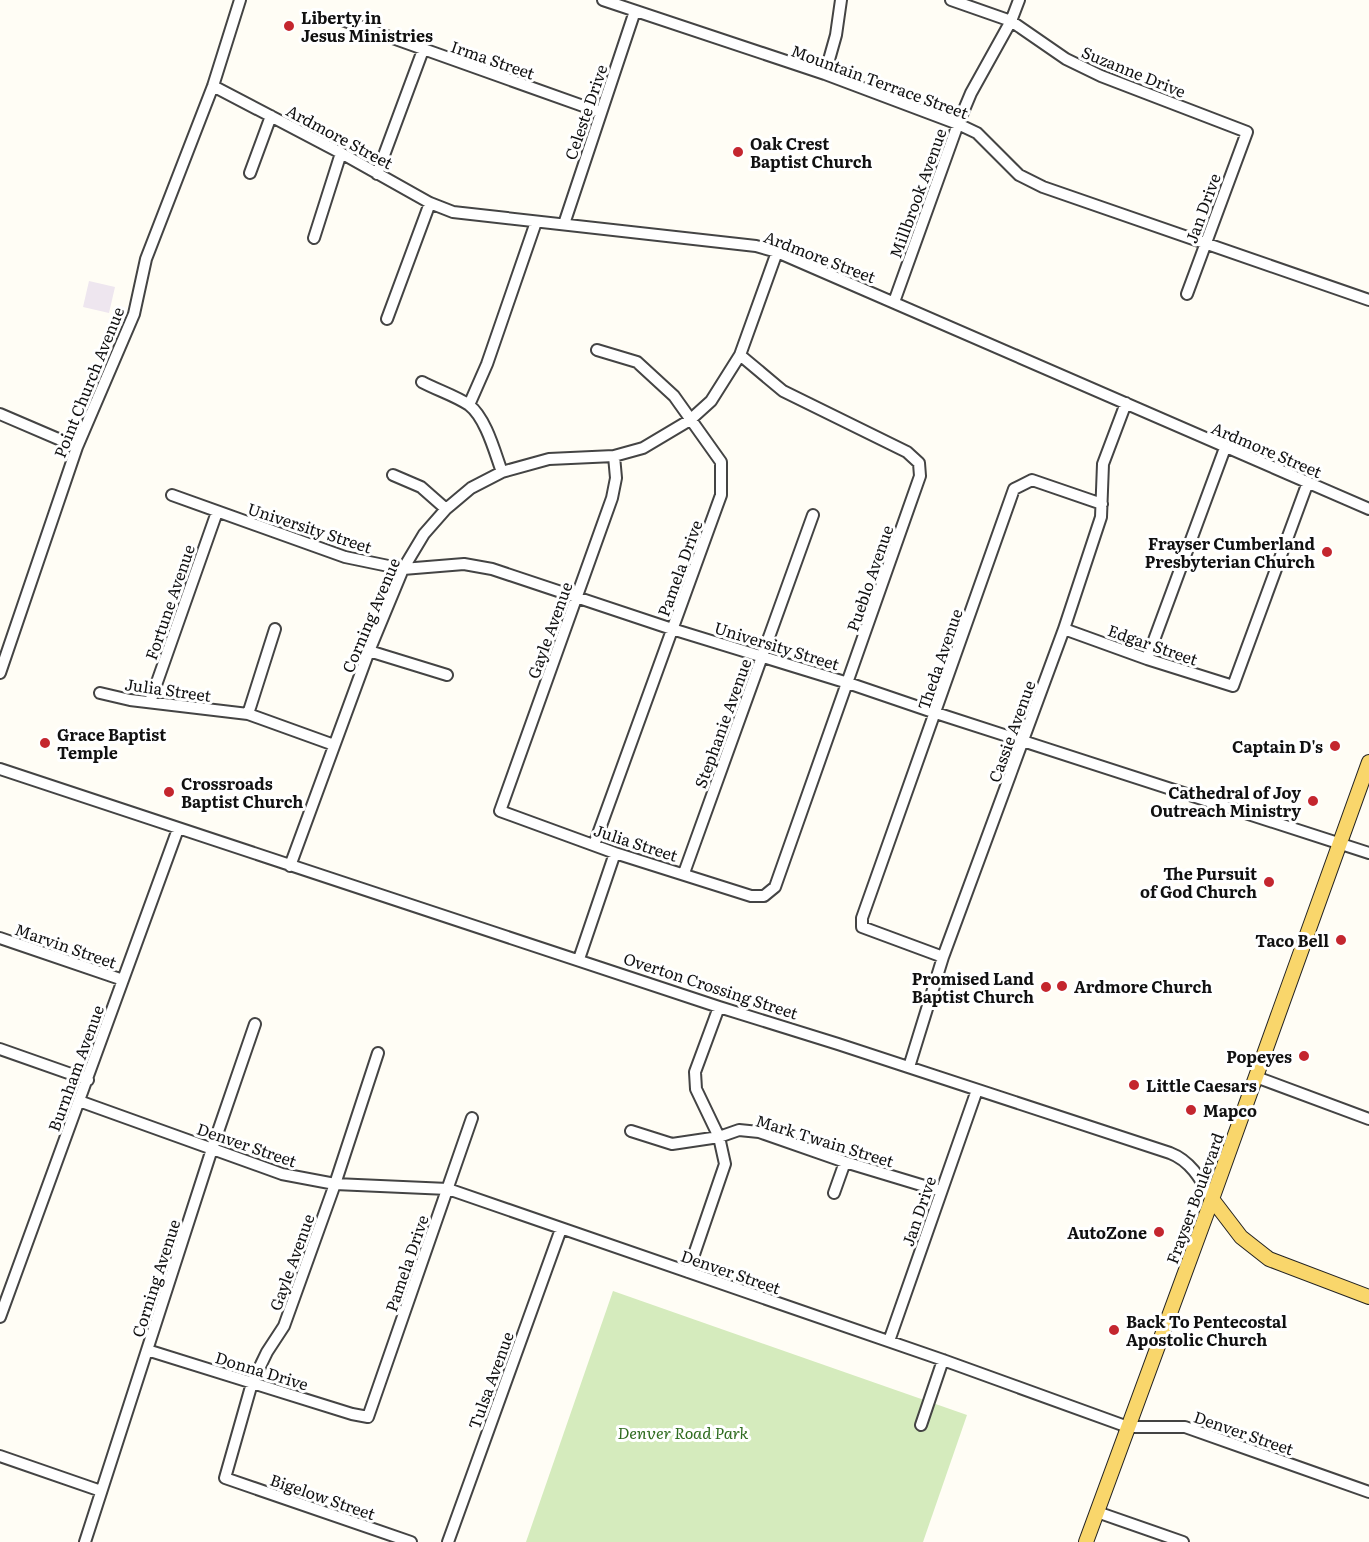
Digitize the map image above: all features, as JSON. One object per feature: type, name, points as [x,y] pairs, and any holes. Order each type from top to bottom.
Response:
[{"type":"main road","name":"Frayser Boulevard","points":[[1086,1542],[1369,762]]},
{"type":"main road","name":"Overton Crossing Street","points":[[1212,1199],[1241,1237],[1269,1260],[1369,1297]]},
{"type":"street","name":"Point Church Avenue","points":[[0,673],[77,447],[134,314],[146,259],[213,86],[240,0]]},
{"type":"street","name":"Mountain Terrace Street","points":[[603,0],[825,74],[958,124],[977,134],[1019,175],[1043,187],[1369,300]]},
{"type":"street","points":[[825,74],[836,35],[841,0]]},
{"type":"street","name":"Suzanne Drive","points":[[951,0],[1011,21],[1066,59],[1101,76],[1247,132]]},
{"type":"street","name":"Millbrook Avenue","points":[[894,302],[958,124],[971,93],[1011,21],[1019,0]]},
{"type":"street","name":"Celeste Drive","points":[[564,224],[635,11]]},
{"type":"street","name":"Irma Street","points":[[342,20],[600,112]]},
{"type":"street","points":[[377,174],[423,50]]},
{"type":"street","name":"Ardmore Street","points":[[213,86],[430,202],[453,212],[756,246],[777,252],[1369,509]]},
{"type":"street","points":[[250,173],[271,116]]},
{"type":"street","name":"Jan Drive","points":[[1186,294],[1247,132]]},
{"type":"street","points":[[314,238],[341,153]]},
{"type":"street","points":[[387,319],[430,202]]},
{"type":"street","points":[[469,405],[487,364],[536,222]]},
{"type":"street","name":"Corning Avenue","points":[[290,866],[369,651],[403,569],[424,534],[446,509],[471,488],[502,472],[549,459],[614,456],[643,448],[690,420],[711,400],[740,354],[777,252]]},
{"type":"street","name":"Pamela Drive","points":[[594,845],[721,495],[721,462],[674,396],[637,362],[597,350]]},
{"type":"street","name":"Pueblo Avenue","points":[[740,354],[783,391],[907,452],[918,463],[920,476],[775,887],[764,896]]},
{"type":"street","points":[[422,382],[469,405],[476,411],[487,430],[502,472]]},
{"type":"street","name":"Cassie Avenue","points":[[909,1067],[943,957],[1064,629],[1101,517],[1103,464],[1126,403]]},
{"type":"street","points":[[0,415],[77,447]]},
{"type":"street","points":[[1147,659],[1225,448]]},
{"type":"street","name":"Gayle Avenue","points":[[500,811],[612,498],[616,478],[614,456]]},
{"type":"street","points":[[393,475],[421,487],[446,509]]},
{"type":"street","name":"Theda Avenue","points":[[943,957],[862,927],[862,918],[1014,489],[1032,480],[1102,504]]},
{"type":"street","name":"Edgar Street","points":[[1064,629],[1147,659],[1233,686],[1308,482]]},
{"type":"street","name":"University Street","points":[[172,495],[345,557],[403,569],[465,564],[483,567],[672,629],[848,682],[936,713],[1369,853]]},
{"type":"street","name":"Fortune Avenue","points":[[150,702],[217,512]]},
{"type":"street","name":"Stephanie Avenue","points":[[684,873],[813,515]]},
{"type":"street","points":[[248,714],[275,629]]},
{"type":"street","points":[[369,651],[447,675]]},
{"type":"street","name":"Julia Street","points":[[100,693],[150,702],[248,714],[334,745]]},
{"type":"street","name":"Overton Crossing Street","points":[[0,769],[1177,1156],[1197,1174],[1212,1199]]},
{"type":"street","name":"Julia Street","points":[[500,811],[615,853],[751,896],[764,896]]},
{"type":"street","name":"Burnham Avenue","points":[[0,1317],[5,1286],[88,1080],[178,829]]},
{"type":"street","points":[[579,959],[615,853]]},
{"type":"street","name":"Marvin Street","points":[[0,938],[123,980]]},
{"type":"street","points":[[688,1272],[725,1164],[719,1137],[696,1089],[695,1072],[719,1007]]},
{"type":"street","name":"Corning Avenue","points":[[85,1542],[212,1149],[255,1024]]},
{"type":"street","points":[[0,1049],[88,1080]]},
{"type":"street","name":"Gayle Avenue","points":[[225,1478],[252,1383],[267,1352],[284,1326],[335,1184],[378,1053]]},
{"type":"street","points":[[1256,1077],[1369,1119]]},
{"type":"street","name":"Jan Drive","points":[[889,1341],[977,1090]]},
{"type":"street","name":"Denver Street","points":[[79,1101],[282,1174],[335,1184],[448,1189],[1128,1426],[1185,1427],[1369,1492]]},
{"type":"street","name":"Pamela Drive","points":[[368,1417],[472,1118]]},
{"type":"street","name":"Mark Twain Street","points":[[631,1131],[672,1144],[719,1137],[739,1130],[759,1132],[844,1162],[941,1191]]},
{"type":"street","points":[[834,1193],[844,1162]]},
{"type":"street","name":"Tulsa Avenue","points":[[448,1542],[561,1229]]},
{"type":"street","name":"Donna Drive","points":[[147,1350],[368,1417]]},
{"type":"street","points":[[921,1425],[943,1360]]},
{"type":"street","points":[[0,1456],[101,1491]]},
{"type":"street","name":"Bigelow Street","points":[[225,1478],[411,1542]]},
{"type":"street","points":[[1097,1512],[1183,1542]]},
{"type":"shaded area","points":[[89,281],[115,287],[109,313],[83,307]]},
{"type":"green space","name":"Denver Road Park","points":[[613,1291],[967,1415],[923,1542],[526,1542]]},
{"type":"place","name":"Liberty in Jesus Ministries","points":[[289,26]]},
{"type":"place","name":"Oak Crest Baptist Church","points":[[738,152]]},
{"type":"place","name":"Frayser Cumberland Presbyterian Church","points":[[1327,552]]},
{"type":"place","name":"Grace Baptist Temple","points":[[45,743]]},
{"type":"place","name":"Captain D's","points":[[1335,746]]},
{"type":"place","name":"Crossroads Baptist Church","points":[[169,792]]},
{"type":"place","name":"Cathedral of Joy Outreach Ministry","points":[[1313,801]]},
{"type":"place","name":"The Pursuit of God Church","points":[[1269,882]]},
{"type":"place","name":"Taco Bell","points":[[1341,940]]},
{"type":"place","name":"Ardmore Church","points":[[1062,986]]},
{"type":"place","name":"Promised Land Baptist Church","points":[[1046,987]]},
{"type":"place","name":"Popeyes","points":[[1304,1056]]},
{"type":"place","name":"Little Caesars","points":[[1134,1085]]},
{"type":"place","name":"Mapco","points":[[1191,1110]]},
{"type":"place","name":"AutoZone","points":[[1159,1232]]},
{"type":"place","name":"Back To Pentecostal Apostolic Church","points":[[1114,1330]]}]
